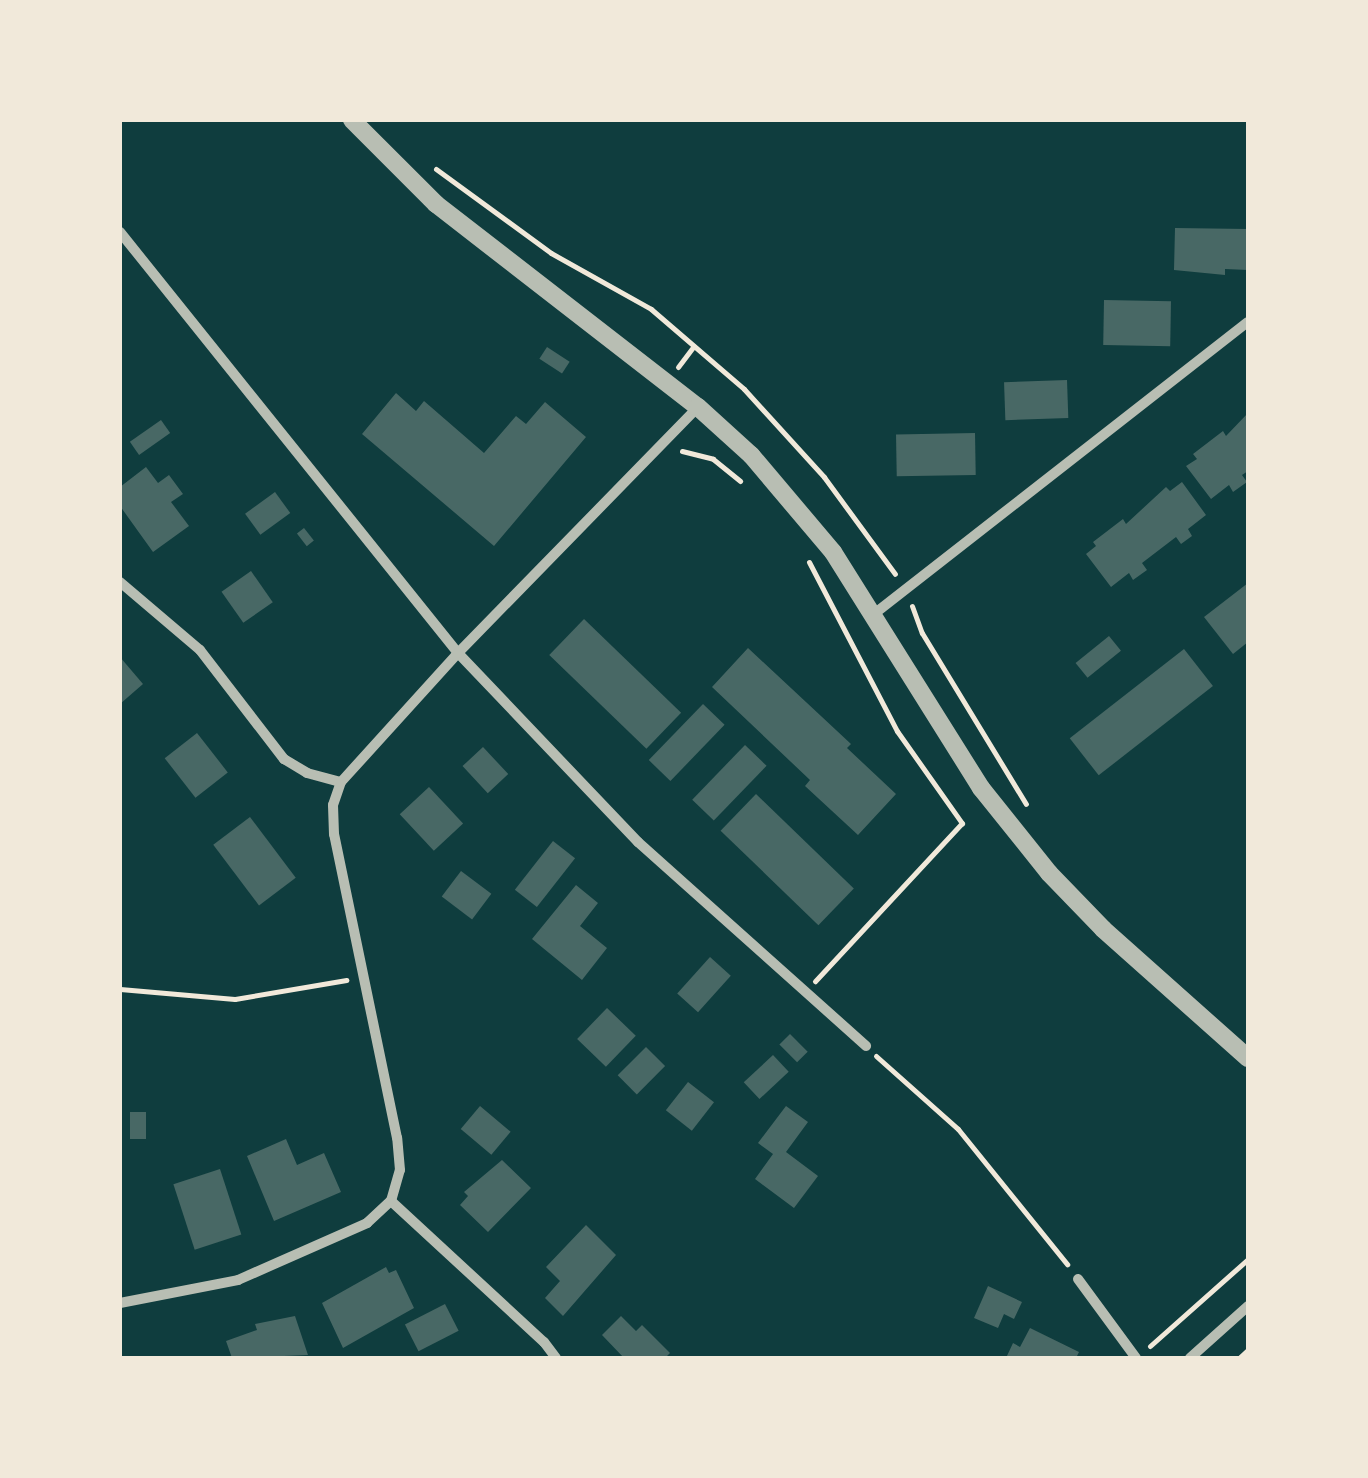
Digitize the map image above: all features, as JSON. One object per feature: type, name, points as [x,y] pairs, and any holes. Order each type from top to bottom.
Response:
[{"type":"street","points":[[352,120],[436,204],[698,407],[752,455],[792,500],[874,614],[982,788],[1049,873],[1102,929],[1248,1058]]},
{"type":"street","points":[[120,232],[458,653],[638,842],[866,1046]]},
{"type":"street","points":[[874,614],[1248,322]]},
{"type":"street","points":[[120,1304],[238,1280],[366,1223],[391,1201],[400,1170],[397,1138],[334,834],[334,805],[340,782],[458,653],[698,407]]},
{"type":"street","points":[[120,582],[200,650],[284,759],[306,773],[340,782]]},
{"type":"street","points":[[391,1201],[544,1342],[556,1358]]},
{"type":"street","points":[[1078,1279],[1136,1358]]},
{"type":"street","points":[[1190,1358],[1248,1306]]},
{"type":"path","points":[[666,382],[694,346]]},
{"type":"path","points":[[669,437],[685,455],[713,459],[743,484]]},
{"type":"path","points":[[805,992],[962,823],[897,731],[808,559]]},
{"type":"path","points":[[120,988],[236,999],[364,977]]},
{"type":"path","points":[[866,1046],[958,1129],[1078,1279]]},
{"type":"path","points":[[1136,1358],[1248,1259]]},
{"type":"path","points":[[1239,1358],[1248,1350]]},
{"type":"building","points":[[1175,228],[1248,229],[1248,270],[1225,269],[1225,275],[1174,270]]},
{"type":"building","points":[[1104,300],[1171,301],[1170,346],[1103,345]]},
{"type":"building","points":[[547,347],[570,362],[562,373],[539,359]]},
{"type":"building","points":[[1067,380],[1068,418],[1005,420],[1004,382]]},
{"type":"building","points":[[396,393],[416,411],[424,401],[484,453],[516,416],[526,424],[545,402],[586,437],[494,546],[362,434]]},
{"type":"building","points":[[1248,413],[1248,471],[1242,475],[1247,482],[1233,492],[1229,485],[1211,499],[1186,466],[1197,459],[1193,454],[1223,431],[1226,436]]},
{"type":"building","points":[[161,420],[170,433],[139,455],[130,442]]},
{"type":"building","points":[[975,433],[976,475],[897,476],[896,434]]},
{"type":"building","points":[[146,467],[158,483],[169,475],[183,494],[171,502],[189,526],[153,552],[120,506],[120,487]]},
{"type":"building","points":[[1182,482],[1206,515],[1188,529],[1192,536],[1181,544],[1176,537],[1142,563],[1147,570],[1133,580],[1129,573],[1111,587],[1086,554],[1096,546],[1093,542],[1123,519],[1126,524],[1166,487],[1170,491]]},
{"type":"building","points":[[275,492],[290,513],[260,535],[245,514]]},
{"type":"building","points":[[304,528],[314,541],[307,546],[297,534]]},
{"type":"building","points":[[251,571],[273,602],[243,623],[222,592]]},
{"type":"building","points":[[1248,583],[1248,642],[1233,654],[1204,617]]},
{"type":"building","points":[[584,619],[681,713],[646,749],[549,655]]},
{"type":"building","points":[[1109,636],[1121,651],[1088,678],[1076,663]]},
{"type":"building","points":[[748,648],[851,744],[847,748],[896,794],[858,835],[805,786],[810,780],[712,687]]},
{"type":"building","points":[[1184,649],[1213,686],[1099,775],[1070,738]]},
{"type":"building","points":[[120,657],[143,684],[120,704]]},
{"type":"building","points":[[703,704],[725,725],[670,781],[649,760]]},
{"type":"building","points":[[197,733],[228,772],[195,798],[165,758]]},
{"type":"building","points":[[745,745],[767,766],[714,821],[692,800]]},
{"type":"building","points":[[483,747],[508,774],[488,793],[463,766]]},
{"type":"building","points":[[429,787],[463,824],[434,851],[400,814]]},
{"type":"building","points":[[756,794],[854,888],[818,925],[721,831]]},
{"type":"building","points":[[250,817],[296,878],[259,905],[213,845]]},
{"type":"building","points":[[553,841],[575,858],[537,907],[515,890]]},
{"type":"building","points":[[461,871],[491,894],[472,919],[442,897]]},
{"type":"building","points":[[576,885],[598,903],[580,926],[607,948],[582,980],[532,939]]},
{"type":"building","points":[[710,957],[731,976],[698,1012],[677,993]]},
{"type":"building","points":[[607,1008],[636,1036],[606,1067],[577,1039]]},
{"type":"building","points":[[790,1034],[808,1052],[797,1062],[779,1045]]},
{"type":"building","points":[[646,1047],[665,1066],[637,1094],[618,1075]]},
{"type":"building","points":[[773,1055],[789,1072],[759,1099],[744,1082]]},
{"type":"building","points":[[688,1082],[714,1102],[692,1131],[666,1110]]},
{"type":"building","points":[[480,1106],[511,1132],[491,1155],[461,1129]]},
{"type":"building","points":[[786,1106],[808,1122],[786,1152],[818,1176],[794,1208],[755,1179],[773,1154],[758,1143]]},
{"type":"building","points":[[130,1112],[146,1112],[146,1139],[130,1139]]},
{"type":"building","points":[[286,1139],[297,1165],[324,1153],[341,1192],[274,1221],[247,1156]]},
{"type":"building","points":[[502,1160],[531,1188],[488,1232],[460,1205],[468,1196],[464,1192]]},
{"type":"building","points":[[220,1169],[241,1235],[195,1250],[173,1184]]},
{"type":"building","points":[[586,1225],[616,1255],[563,1316],[545,1298],[560,1281],[546,1267]]},
{"type":"building","points":[[386,1267],[389,1273],[396,1270],[414,1308],[343,1348],[322,1303]]},
{"type":"building","points":[[988,1286],[1022,1302],[1014,1319],[1004,1314],[998,1328],[974,1318]]},
{"type":"building","points":[[445,1304],[459,1331],[419,1351],[405,1324]]},
{"type":"building","points":[[295,1316],[308,1355],[232,1358],[226,1341],[257,1330],[255,1324]]},
{"type":"building","points":[[621,1316],[636,1331],[642,1325],[670,1353],[665,1358],[624,1358],[602,1335]]},
{"type":"building","points":[[1030,1328],[1079,1352],[1076,1358],[1006,1358],[1013,1343],[1020,1347]]}]
